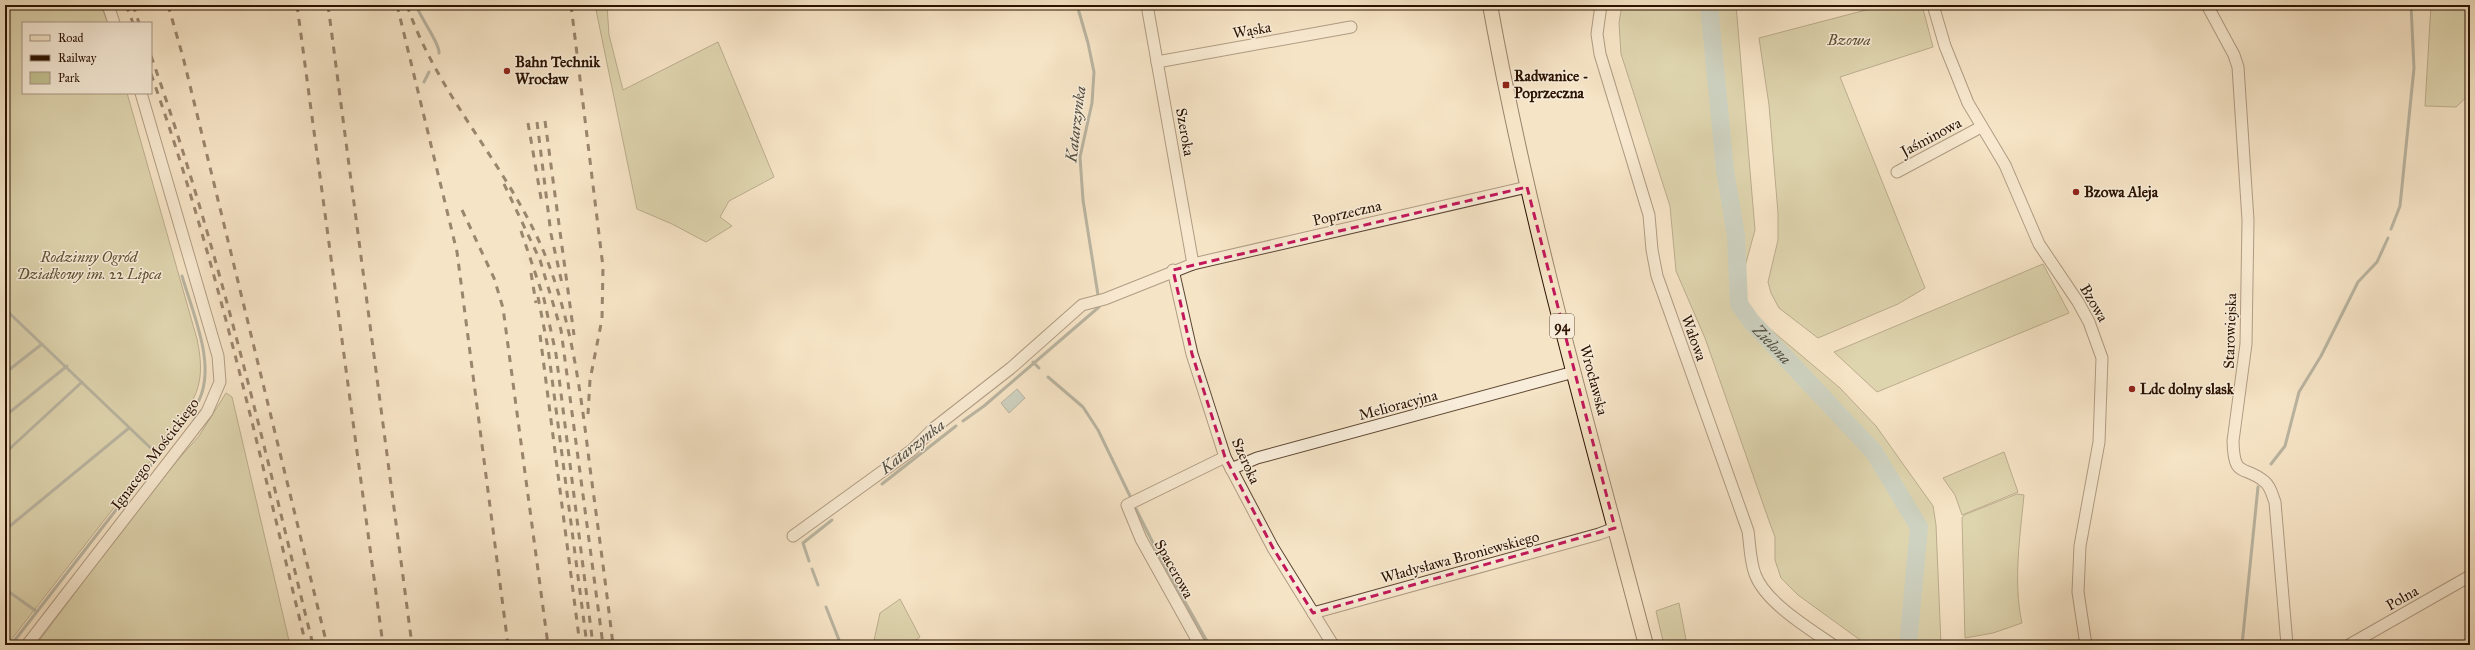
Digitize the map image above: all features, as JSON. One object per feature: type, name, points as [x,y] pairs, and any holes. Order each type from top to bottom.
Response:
[{"type":"main road","name":"Wrocławska","points":[[1490,5],[1527,187],[1646,645]]},
{"type":"street","points":[[108,5],[114,22]]},
{"type":"street","name":"Szeroka","points":[[1147,5],[1193,264]]},
{"type":"street","name":"Wałowa","points":[[1601,5],[1597,34],[1600,54],[1649,215],[1652,250],[1657,276],[1748,531],[1754,572],[1759,584],[1769,596],[1833,645]]},
{"type":"street","name":"Bzowa","points":[[1933,5],[1945,46],[1960,85],[1980,127],[2005,165],[2039,244],[2078,302],[2089,322],[2102,358],[2098,442],[2080,546],[2078,592],[2086,645]]},
{"type":"street","name":"Starowiejska","points":[[2207,5],[2234,54],[2238,67],[2248,193],[2246,344],[2233,441],[2234,455],[2235,461],[2242,470],[2267,485],[2275,502],[2287,645]]},
{"type":"street","name":"Wąska","points":[[1157,62],[1351,27]]},
{"type":"street","name":"Ignacego Mościckiego","points":[[28,645],[207,412],[220,382],[218,356],[141,94]]},
{"type":"street","name":"Jaśminowa","points":[[1896,172],[1980,127]]},
{"type":"street","name":"Poprzeczna","points":[[793,536],[912,450],[934,428],[1011,368],[1082,305],[1104,299],[1173,270],[1193,264],[1527,187]]},
{"type":"street","name":"Szeroka","points":[[1173,270],[1192,354],[1225,457],[1273,548],[1333,645]]},
{"type":"street","name":"Melioracyjna","points":[[1231,469],[1257,458],[1574,372]]},
{"type":"street","name":"Spacerowa","points":[[1200,645],[1141,539],[1127,505],[1225,457]]},
{"type":"street","name":"Władysława Broniewskiego","points":[[1313,613],[1599,534],[1615,528]]},
{"type":"street","name":"Polna","points":[[2349,645],[2470,576]]},
{"type":"highlighted area","points":[[1527,187],[1615,528],[1313,613],[1273,548],[1225,457],[1192,354],[1173,270]]},
{"type":"green space","name":"Rodzinny Ogród Działkowy im. 22 Lipca","points":[[5,5],[101,5],[108,22],[22,22],[22,94],[127,94],[197,339],[200,358],[198,387],[194,398],[179,421],[158,447],[155,455],[7,645]]},
{"type":"green space","points":[[595,5],[607,5],[609,35],[623,90],[718,42],[774,177],[729,201],[720,217],[732,226],[706,242],[672,224],[637,209]]},
{"type":"green space","points":[[1622,5],[1736,5],[1755,230],[1744,270],[1743,285],[1747,304],[1757,318],[1840,388],[1876,426],[1933,506],[1936,525],[1941,645],[1867,645],[1798,595],[1781,578],[1775,560],[1775,537],[1705,338],[1676,271],[1670,206],[1621,54],[1619,23]]},
{"type":"green space","points":[[1885,5],[1922,5],[1933,47],[1840,77],[1925,288],[1898,304],[1818,338],[1779,308],[1771,293],[1768,282],[1778,240],[1778,213],[1769,105],[1759,38]]},
{"type":"green space","points":[[2431,5],[2470,5],[2470,94],[2456,107],[2425,106]]},
{"type":"green space","points":[[2043,264],[2069,313],[1877,392],[1834,352]]},
{"type":"green space","points":[[226,393],[232,397],[290,645],[36,645],[153,488],[199,436]]},
{"type":"green space","points":[[2004,452],[2018,492],[1962,515],[1955,495],[1943,478]]},
{"type":"green space","points":[[2017,494],[2024,495],[2018,559],[2018,592],[2022,623],[1993,633],[1965,638],[1962,518],[1964,515]]},
{"type":"green space","points":[[900,599],[920,637],[909,645],[873,645],[880,613]]},
{"type":"green space","points":[[1679,603],[1687,645],[1664,645],[1656,611]]},
{"type":"water","points":[[1017,389],[1025,398],[1009,413],[1001,403]]},
{"type":"waterway","points":[[416,5],[436,43],[439,53]]},
{"type":"waterway","name":"Katarzynka","points":[[1077,5],[1088,43],[1094,72],[1092,103],[1080,157],[1083,200],[1098,295]]},
{"type":"waterway","name":"Zielona","points":[[1709,5],[1725,170],[1736,236],[1739,304],[1751,321],[1874,452],[1919,527],[1908,645]]},
{"type":"waterway","points":[[2391,229],[2400,206],[2414,68],[2411,5]]},
{"type":"waterway","points":[[424,82],[429,72]]},
{"type":"waterway","points":[[2271,464],[2285,446],[2299,392],[2321,356],[2358,282],[2377,262],[2388,238]]},
{"type":"waterway","points":[[156,458],[197,404],[203,390],[205,374],[202,341],[182,276]]},
{"type":"waterway","name":"Katarzynka","points":[[963,421],[984,406],[1099,307]]},
{"type":"waterway","points":[[5,309],[158,455]]},
{"type":"waterway","points":[[5,373],[42,344]]},
{"type":"waterway","name":"Katarzynka","points":[[1033,362],[1039,368]]},
{"type":"waterway","points":[[5,416],[67,366]]},
{"type":"waterway","points":[[1048,377],[1083,407],[1098,430],[1130,496]]},
{"type":"waterway","points":[[5,453],[82,382]]},
{"type":"waterway","name":"Katarzynka","points":[[882,484],[956,426]]},
{"type":"waterway","points":[[5,530],[129,428]]},
{"type":"waterway","points":[[11,645],[151,465]]},
{"type":"waterway","points":[[2242,645],[2258,487]]},
{"type":"waterway","points":[[1136,509],[1160,557],[1209,645]]},
{"type":"waterway","name":"Katarzynka","points":[[809,561],[803,543],[832,520]]},
{"type":"waterway","name":"Katarzynka","points":[[812,569],[818,585]]},
{"type":"waterway","points":[[5,589],[36,611]]},
{"type":"waterway","name":"Katarzynka","points":[[826,607],[841,645]]},
{"type":"railway","points":[[126,5],[133,22]]},
{"type":"railway","points":[[133,5],[139,22]]},
{"type":"railway","points":[[168,5],[183,57],[327,645]]},
{"type":"railway","points":[[297,5],[383,645]]},
{"type":"railway","points":[[328,5],[412,645]]},
{"type":"railway","points":[[397,5],[457,252],[508,645]]},
{"type":"railway","points":[[407,5],[420,38],[453,99],[528,218],[553,276],[568,330],[579,385],[613,645]]},
{"type":"railway","points":[[571,5],[603,267],[602,319],[590,380],[588,414]]},
{"type":"railway","points":[[152,59],[198,201],[219,275],[258,422],[313,645]]},
{"type":"railway","points":[[152,77],[175,144],[217,286],[254,429],[306,645]]},
{"type":"railway","points":[[545,121],[574,335]]},
{"type":"railway","points":[[537,122],[551,234],[563,288]]},
{"type":"railway","points":[[528,123],[542,204]]},
{"type":"railway","points":[[504,184],[540,260],[561,330],[603,645]]},
{"type":"railway","points":[[462,210],[494,278],[503,308],[548,645]]},
{"type":"railway","points":[[521,231],[544,299],[556,354],[593,645]]},
{"type":"railway","points":[[531,273],[536,303]]},
{"type":"railway","points":[[538,297],[548,348],[587,645]]},
{"type":"railway","points":[[540,335],[580,645]]},
{"type":"place","name":"Bahn Technik Wrocław","points":[[507,71]]},
{"type":"place","name":"Radwanice - Poprzeczna","points":[[1506,85]]},
{"type":"place","name":"Bzowa Aleja","points":[[2076,192]]},
{"type":"place","name":"Ldc dolny slask","points":[[2132,389]]}]
